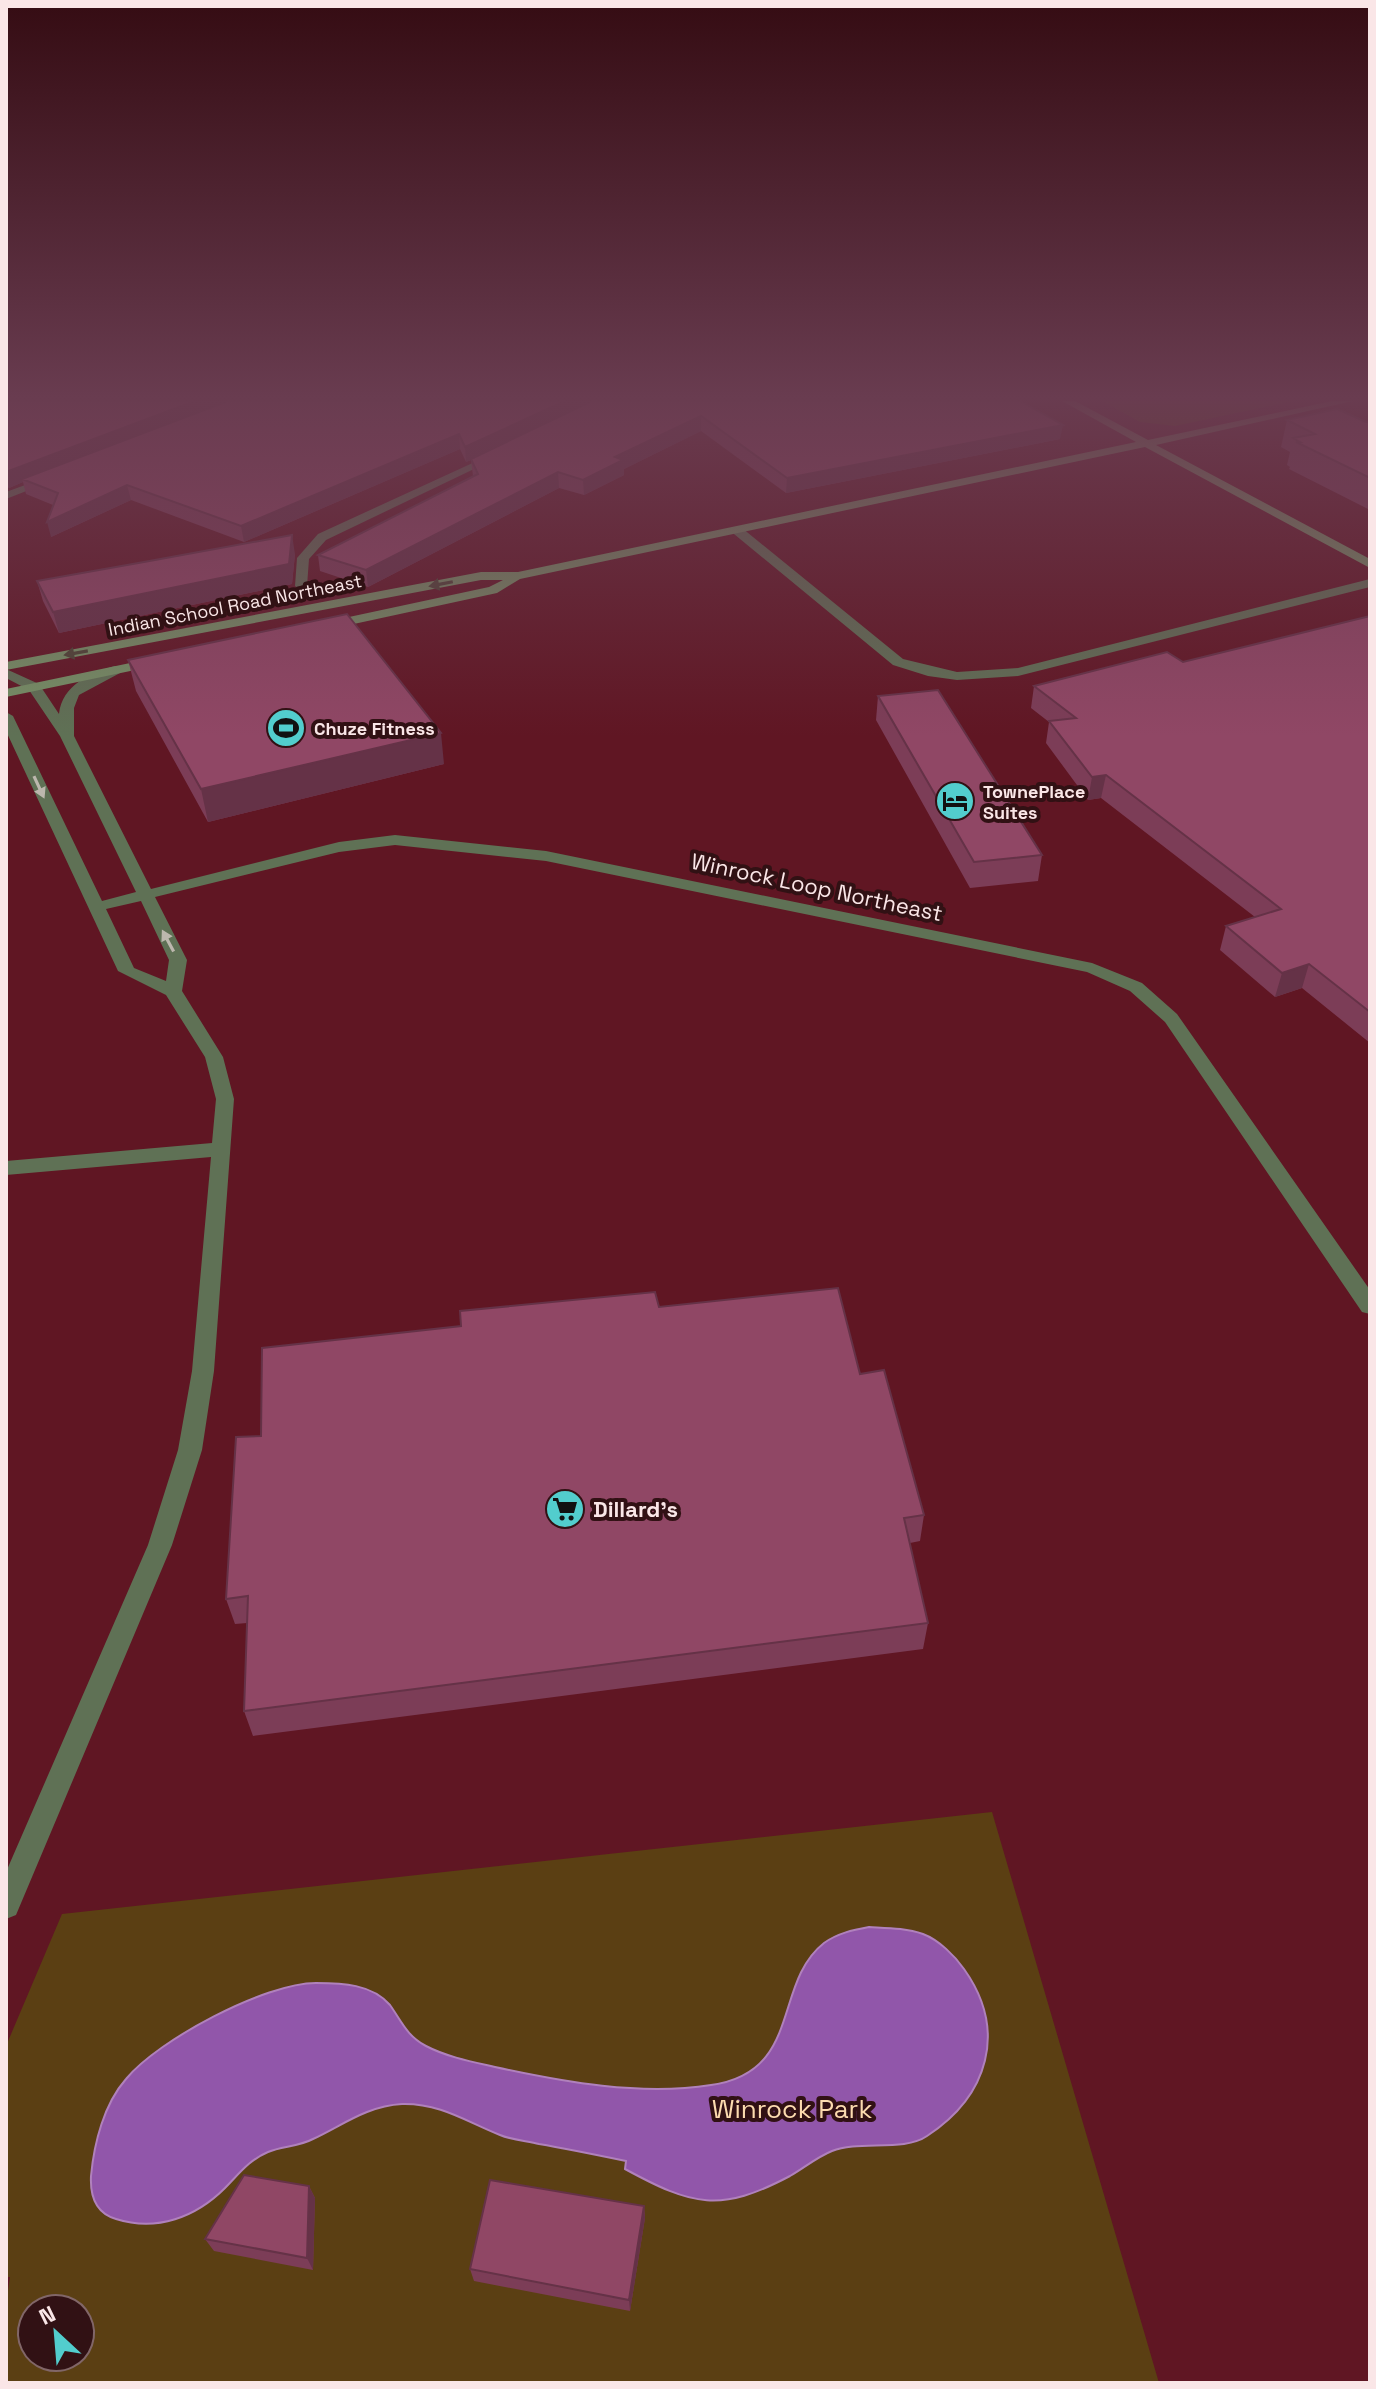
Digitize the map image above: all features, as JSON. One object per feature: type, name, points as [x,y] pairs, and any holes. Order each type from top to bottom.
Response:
[{"type":"street","points":[[301,586],[303,558],[322,537],[375,512]]},
{"type":"street","name":"Indian School Road Northeast","points":[[6,666],[481,576],[518,576],[825,512]]},
{"type":"street","points":[[1273,512],[1370,564]]},
{"type":"street","points":[[738,531],[898,662],[925,673],[952,677],[978,679],[1018,672],[1370,583]]},
{"type":"street","name":"Indian School Road Northeast","points":[[312,629],[493,590],[518,576]]},
{"type":"street","name":"Indian School Road Northeast","points":[[6,693],[175,658]]},
{"type":"street","points":[[67,736],[65,710],[69,696],[92,680],[115,670]]},
{"type":"street","points":[[6,673],[34,687],[67,736],[178,960],[173,991]]},
{"type":"street","points":[[6,716],[127,971],[173,991],[205,1040],[221,1076],[225,1099],[199,1410],[177,1498],[154,1559],[6,1905]]},
{"type":"street","name":"Winrock Loop Northeast","points":[[96,907],[339,847],[377,840],[414,841],[546,856],[1092,968],[1136,987],[1171,1018],[1370,1306]]},
{"type":"street","points":[[6,1168],[222,1149]]},
{"type":"green space","name":"Winrock Park","points":[[992,1812],[1159,2383],[6,2383],[6,2304],[10,2277],[6,2277],[6,2046],[62,1914]]},
{"type":"shaded area","points":[[869,1927],[917,1932],[941,1944],[964,1969],[978,1992],[985,2016],[988,2039],[985,2061],[977,2082],[965,2102],[948,2120],[917,2141],[843,2148],[826,2153],[766,2188],[725,2200],[707,2200],[670,2191],[649,2181],[625,2169],[626,2161],[509,2138],[441,2110],[402,2104],[366,2112],[307,2142],[261,2155],[202,2207],[175,2219],[161,2223],[131,2223],[103,2213],[95,2203],[91,2176],[98,2137],[106,2112],[126,2079],[141,2064],[187,2031],[269,1993],[316,1983],[356,1986],[383,1998],[419,2042],[451,2056],[521,2073],[602,2086],[684,2088],[740,2077],[760,2063],[773,2045],[808,1960],[829,1940]]},
{"type":"building","points":[[51,512],[68,512],[47,522]]},
{"type":"building","points":[[203,512],[273,512],[241,526]]},
{"type":"building","points":[[402,512],[479,512],[366,570],[318,555]]},
{"type":"building","points":[[292,535],[289,564],[53,612],[37,581],[144,562]]},
{"type":"building","name":"Chuze Fitness","points":[[347,614],[441,733],[201,789],[128,660]]},
{"type":"building","points":[[1370,616],[1370,1012],[1309,964],[1282,973],[1226,926],[1281,909],[1106,775],[1092,777],[1049,721],[1076,718],[1034,686],[1167,652],[1183,662]]},
{"type":"building","name":"TownePlace Suites","points":[[938,690],[1042,855],[974,862],[878,696]]},
{"type":"building","points":[[838,1288],[860,1374],[884,1370],[924,1515],[904,1518],[928,1623],[244,1711],[248,1596],[226,1599],[236,1437],[261,1436],[262,1348],[461,1326],[460,1311],[655,1292],[659,1307]]},
{"type":"building","points":[[244,2175],[309,2186],[307,2258],[205,2239]]},
{"type":"building","points":[[490,2180],[644,2206],[629,2300],[470,2269]]},
{"type":"place","name":"Chuze Fitness","points":[[286,728]]},
{"type":"place","name":"TownePlace Suites","points":[[955,801]]},
{"type":"place","name":"Dillard's","points":[[565,1509]]}]
